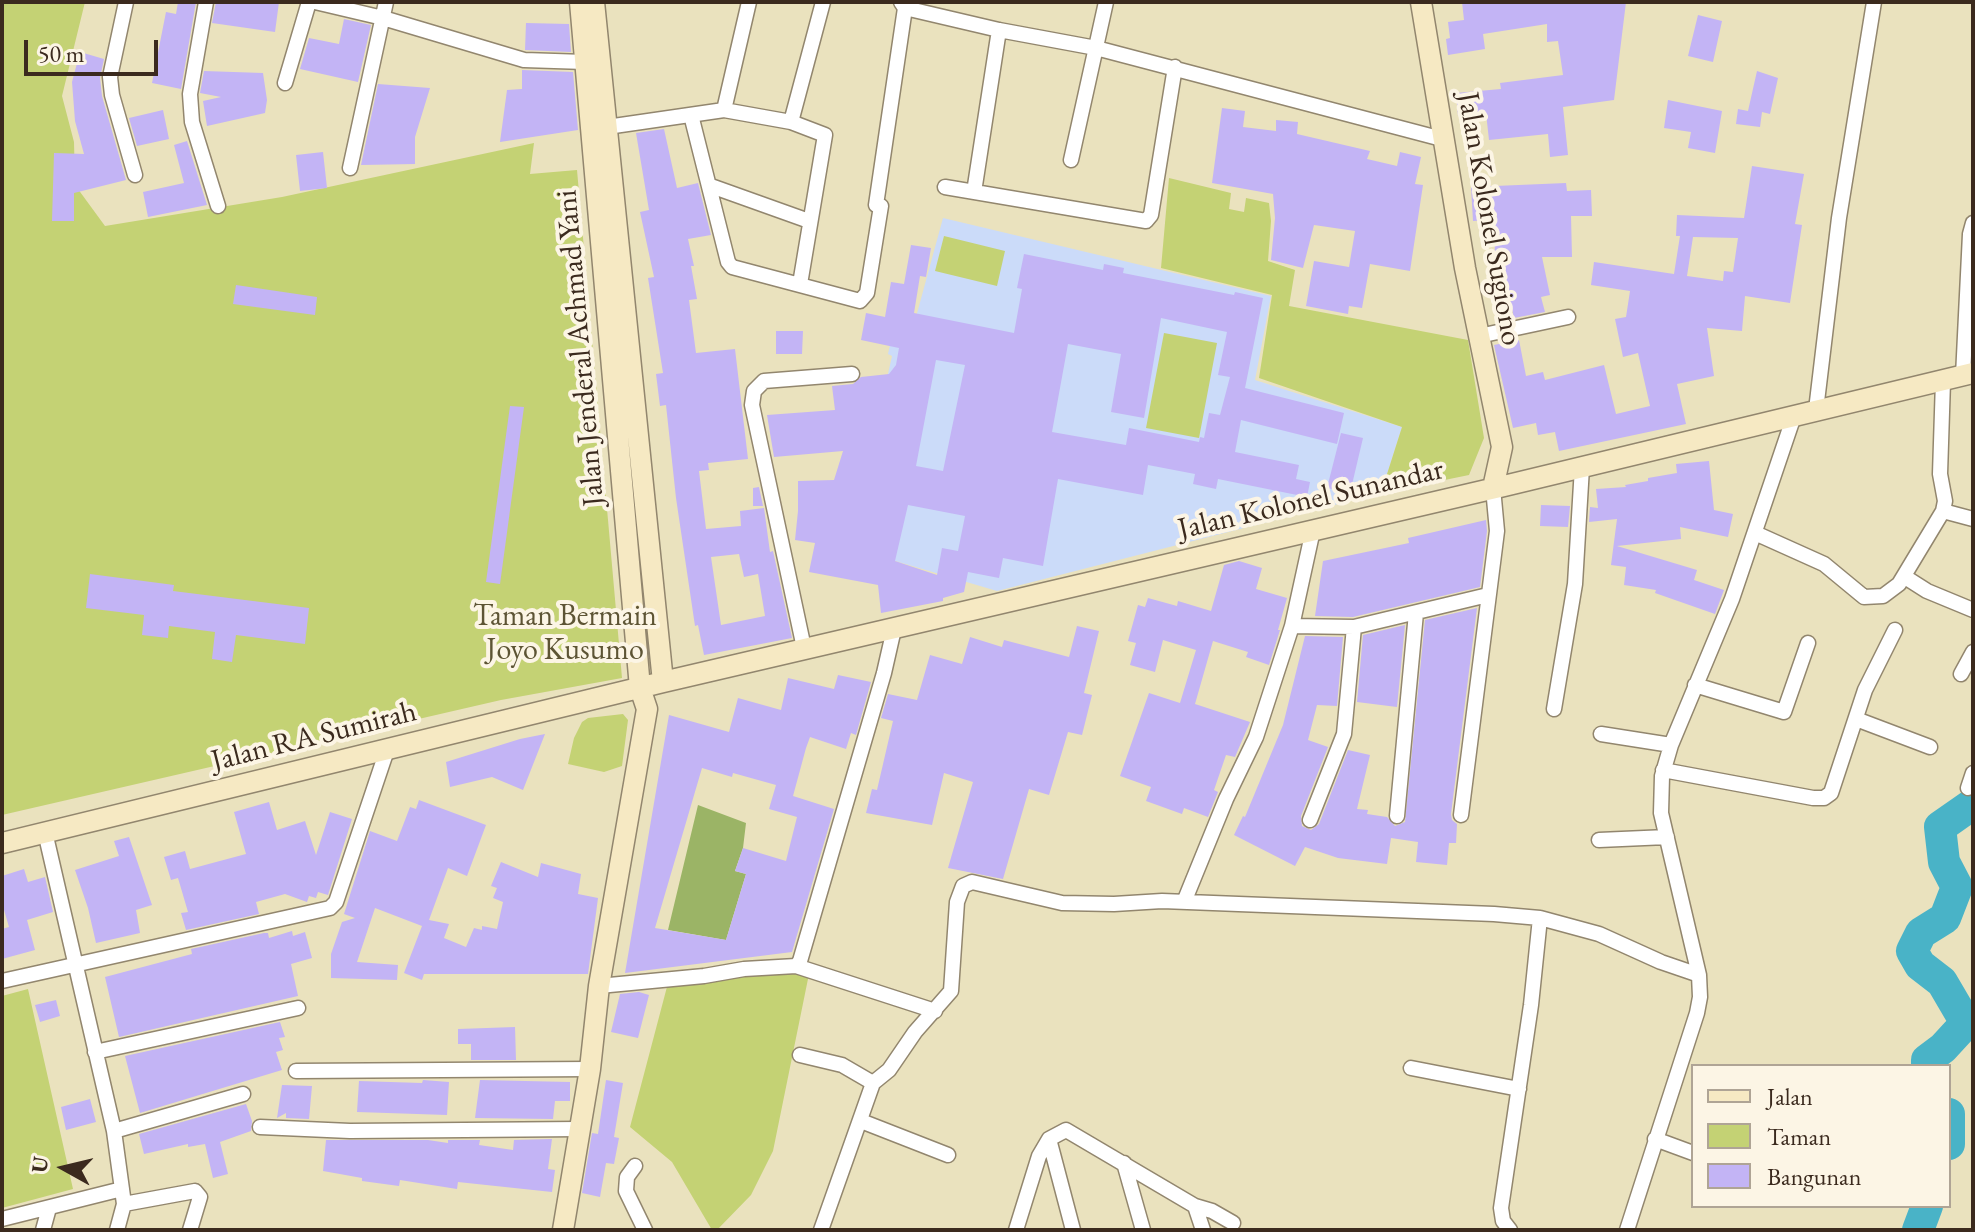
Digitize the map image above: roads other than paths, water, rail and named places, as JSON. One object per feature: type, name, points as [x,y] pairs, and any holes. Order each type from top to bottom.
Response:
[{"type":"main road","name":"Jalan Jenderal Achmad Yani","points":[[580,2],[585,62],[600,128],[663,682]]},
{"type":"main road","name":"Jalan Jenderal Achmad Yani","points":[[594,2],[600,128],[640,688],[647,709]]},
{"type":"main road","name":"Jalan Kolonel Sugiono","points":[[1421,2],[1442,139],[1502,447],[1493,488]]},
{"type":"main road","name":"Jalan Kolonel Sunandar","points":[[663,682],[1968,374]]},
{"type":"main road","points":[[1502,447],[1534,477]]},
{"type":"main road","name":"Jalan RA Sumirah","points":[[2,843],[663,682]]},
{"type":"main road","points":[[563,1230],[590,1069],[599,986],[647,709],[663,682]]},
{"type":"street","points":[[126,2],[110,77],[112,95],[135,175]]},
{"type":"street","points":[[206,2],[190,94],[192,122],[218,206]]},
{"type":"street","points":[[285,83],[312,2],[383,18],[524,60],[585,62]]},
{"type":"street","points":[[350,168],[386,2]]},
{"type":"street","points":[[724,110],[749,2]]},
{"type":"street","points":[[791,122],[823,2]]},
{"type":"street","points":[[1071,160],[1106,2]]},
{"type":"street","points":[[1816,410],[1839,218],[1874,2]]},
{"type":"street","points":[[691,115],[728,262],[732,267],[860,301],[867,293],[881,206],[876,205],[903,5],[999,30],[1175,67],[1442,139]]},
{"type":"street","points":[[974,192],[999,30]]},
{"type":"street","points":[[945,187],[1146,221],[1151,215],[1175,67]]},
{"type":"street","points":[[600,128],[724,110],[791,122],[821,132],[826,139],[800,284]]},
{"type":"street","points":[[711,186],[809,221]]},
{"type":"street","points":[[1968,374],[1970,234],[1973,223]]},
{"type":"street","points":[[1479,336],[1568,317]]},
{"type":"street","points":[[804,648],[752,405],[754,391],[764,381],[852,374]]},
{"type":"street","points":[[1755,533],[1824,564],[1864,597],[1883,596],[1905,577],[1943,511],[1945,501],[1940,474],[1943,381]]},
{"type":"street","points":[[1627,1230],[1697,1013],[1699,975],[1667,837],[1660,795],[1663,770],[1732,599],[1794,416]]},
{"type":"street","points":[[1554,709],[1575,584],[1582,467]]},
{"type":"street","points":[[1461,815],[1497,531],[1493,488]]},
{"type":"street","points":[[1943,511],[1973,519]]},
{"type":"street","points":[[1184,902],[1226,799],[1256,737],[1292,626],[1313,530]]},
{"type":"street","points":[[1905,577],[1927,591],[1973,610]]},
{"type":"street","points":[[1292,626],[1354,627],[1488,595]]},
{"type":"street","points":[[1397,816],[1416,613]]},
{"type":"street","points":[[1310,820],[1344,734],[1354,627]]},
{"type":"street","points":[[796,966],[805,946],[894,629]]},
{"type":"street","points":[[1663,770],[1824,798],[1831,793],[1872,673],[1880,664],[1895,630]]},
{"type":"street","points":[[1695,685],[1784,712],[1808,643]]},
{"type":"street","points":[[1961,674],[1973,652]]},
{"type":"street","points":[[1856,719],[1930,747]]},
{"type":"street","points":[[1601,734],[1671,745]]},
{"type":"street","points":[[2,981],[330,908],[336,902],[387,750]]},
{"type":"street","points":[[45,832],[114,1131],[124,1204],[117,1230]]},
{"type":"street","points":[[1599,840],[1667,837]]},
{"type":"street","points":[[821,1230],[873,1083],[889,1070],[915,1032],[951,991],[957,902],[963,886],[972,882],[1062,903],[1184,902],[1540,918],[1599,934],[1699,975]]},
{"type":"street","points":[[1510,1230],[1503,1221],[1501,1208],[1540,918]]},
{"type":"street","points":[[599,986],[796,966],[935,1011]]},
{"type":"street","points":[[95,1052],[298,1008]]},
{"type":"street","points":[[800,1055],[842,1065],[873,1083]]},
{"type":"street","points":[[1411,1068],[1519,1089]]},
{"type":"street","points":[[296,1071],[590,1069]]},
{"type":"street","points":[[114,1131],[243,1094]]},
{"type":"street","points":[[861,1121],[948,1155]]},
{"type":"street","points":[[260,1127],[350,1131],[579,1129]]},
{"type":"street","points":[[1016,1230],[1039,1156],[1049,1139],[1066,1130],[1195,1206],[1233,1223]]},
{"type":"street","points":[[1049,1139],[1073,1230]]},
{"type":"street","points":[[1655,1139],[1691,1152]]},
{"type":"street","points":[[1124,1163],[1143,1230]]},
{"type":"street","points":[[635,1166],[625,1184],[645,1230]]},
{"type":"street","points":[[2,1219],[122,1189]]},
{"type":"street","points":[[124,1204],[195,1191],[200,1197],[190,1230]]},
{"type":"street","points":[[1195,1206],[1203,1230]]},
{"type":"street","points":[[43,1230],[49,1208]]},
{"type":"waterway","points":[[1927,1064],[1927,1060],[1966,1023],[1942,982],[1920,965],[1912,951],[1921,933],[1945,918],[1957,887],[1944,862],[1940,827],[1973,804]]},
{"type":"waterway","points":[[1918,1230],[1926,1208]]},
{"type":"park label","name":"Taman Bermain Joyo Kusumo","points":[[565,634]]}]
